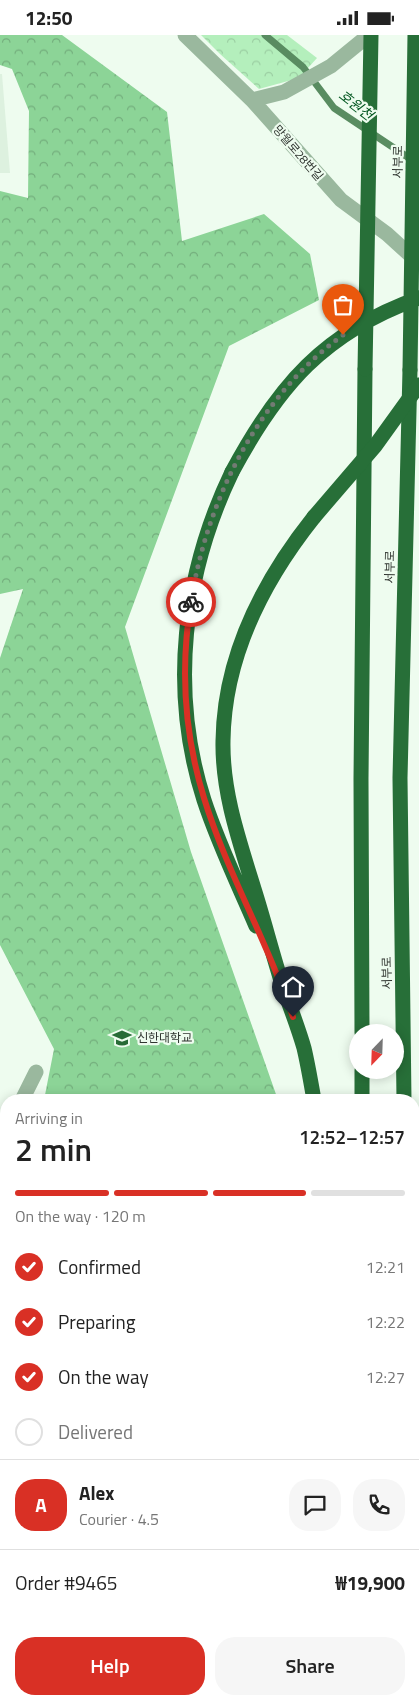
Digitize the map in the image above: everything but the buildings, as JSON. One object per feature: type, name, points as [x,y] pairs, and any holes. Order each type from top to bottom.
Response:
[{"type":"highway","name":"서부로","points":[[362,1024],[361,779],[370,35]]},
{"type":"highway","name":"서부로","points":[[404,1094],[400,778],[410,370],[415,35]]},
{"type":"highway","points":[[283,985],[225,854],[204,799],[191,748],[186,707],[184,657],[194,583],[208,528],[232,472],[265,415],[296,375],[307,364],[358,325],[388,310],[419,298]]},
{"type":"highway","points":[[313,1094],[304,1048],[232,816],[225,777],[223,732],[228,686],[233,666],[247,629],[277,570],[300,535],[374,446],[419,385]]},
{"type":"highway","points":[[362,1079],[362,1094]]},
{"type":"street","name":"망월로28번길","points":[[185,35],[252,100],[340,201],[387,234],[419,263]]},
{"type":"street","points":[[252,100],[284,92],[331,66],[370,35]]},
{"type":"street","points":[[25,1094],[36,1072]]},
{"type":"shaded area","points":[[0,74],[2,74],[10,173],[0,173]]},
{"type":"green space","points":[[0,35],[62,35],[167,112],[182,241],[264,214],[310,254],[319,300],[229,346],[125,627],[191,852],[276,1094],[45,1094],[54,1049],[0,945],[0,658],[23,589],[0,594],[0,191],[28,198],[29,111],[12,69],[0,65]]},
{"type":"green space","points":[[201,35],[287,35],[317,58],[299,78],[259,89]]},
{"type":"waterway","name":"호원천","points":[[265,35],[303,67],[334,108],[412,160]]},
{"type":"way so far","points":[[191,602],[200,556],[208,528],[222,492],[246,445],[265,415],[296,375],[343,335]]},
{"type":"place","name":"신한대학교","points":[[122,1038]]},
{"type":"route","points":[[191,602],[184,657],[184,688],[191,748],[212,822],[283,985],[293,1017]]}]
